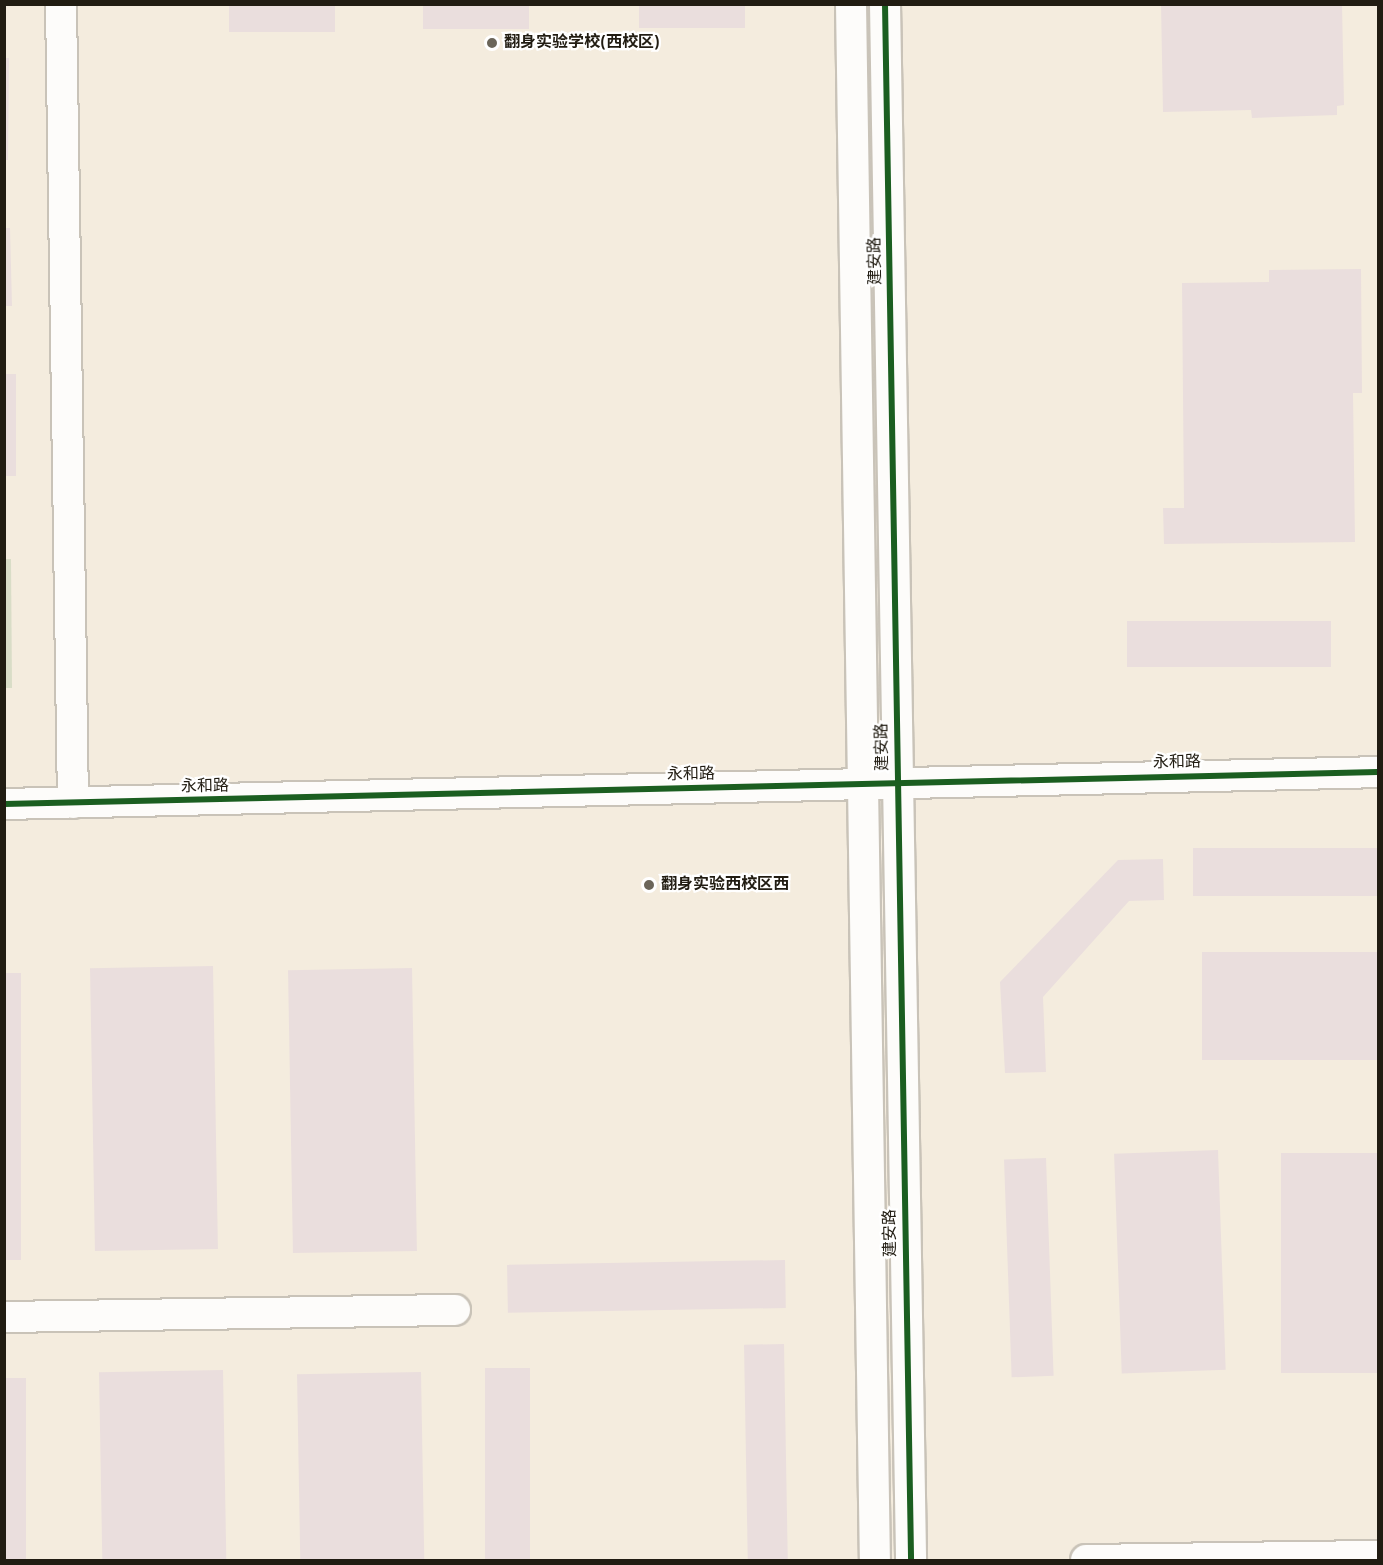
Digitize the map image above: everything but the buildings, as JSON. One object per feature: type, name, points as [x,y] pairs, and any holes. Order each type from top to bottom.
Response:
[{"type":"street","points":[[61,4],[73,803]]},
{"type":"street","name":"建安路","points":[[851,4],[875,1560]]},
{"type":"street","name":"建安路","points":[[885,4],[911,1560]]},
{"type":"street","name":"永和路","points":[[4,804],[1378,772]]},
{"type":"street","points":[[4,1317],[455,1310]]},
{"type":"street","points":[[1086,1560],[1378,1556]]},
{"type":"green space","points":[[5,559],[11,559],[12,688],[5,688]]},
{"type":"cycle path","points":[[885,4],[911,1560]]},
{"type":"cycle path","points":[[4,804],[1378,772]]},
{"type":"place","name":"翻身实验学校(西校区)","points":[[492,43]]},
{"type":"place","name":"翻身实验西校区西","points":[[649,885]]}]
